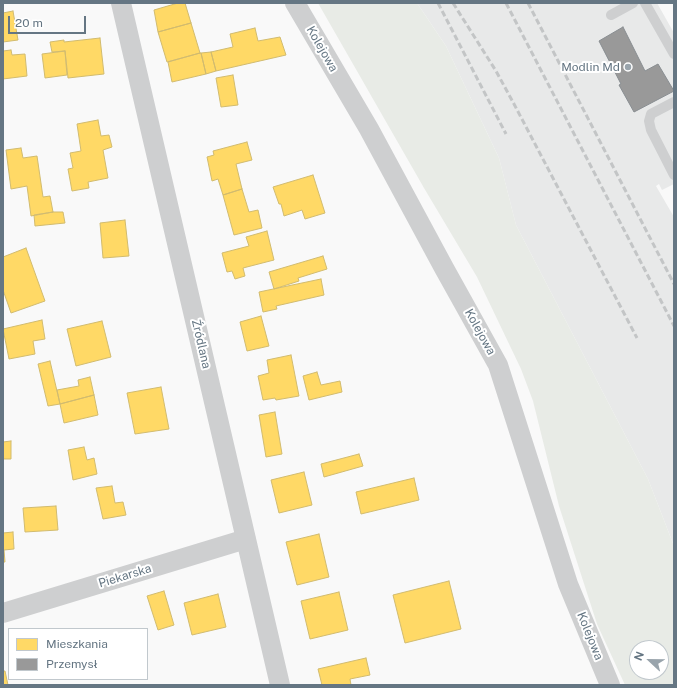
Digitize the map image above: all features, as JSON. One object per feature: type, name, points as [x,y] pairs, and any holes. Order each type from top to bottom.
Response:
[{"type":"street","name":"Źródlana","points":[[121,3],[280,685]]},
{"type":"street","name":"Kolejowa","points":[[295,3],[369,129],[498,365],[568,584],[610,685]]},
{"type":"street","name":"Piekarska","points":[[3,613],[246,539]]},
{"type":"lane","points":[[611,15],[633,3]]},
{"type":"lane","points":[[645,3],[674,54]]},
{"type":"lane","points":[[674,102],[651,114],[649,121],[651,130],[674,175]]},
{"type":"shaded area","points":[[318,3],[417,3],[446,46],[499,158],[516,225],[648,479],[674,546],[674,685],[625,685],[597,624],[559,506],[533,401],[521,369],[477,277]]},
{"type":"shaded area","points":[[417,3],[657,3],[674,33],[674,184],[662,190],[659,184],[656,186],[674,217],[674,546],[648,479],[516,225],[499,158],[446,46]]},
{"type":"building: Mieszkania","points":[[178,3],[185,3],[191,23],[158,32],[154,10]]},
{"type":"building: Mieszkania","points":[[13,11],[18,40],[3,42],[3,13]]},
{"type":"building: Mieszkania","points":[[191,23],[200,53],[167,62],[158,32]]},
{"type":"building: Mieszkania","points":[[255,28],[258,41],[280,37],[286,55],[216,71],[211,52],[233,47],[230,34]]},
{"type":"building: Mieszkania","points":[[100,38],[104,74],[68,78],[65,51],[52,52],[50,42]]},
{"type":"building: Mieszkania","points":[[11,50],[12,55],[25,54],[27,76],[3,79],[3,51]]},
{"type":"building: Mieszkania","points":[[65,51],[67,75],[45,78],[42,54]]},
{"type":"building: Mieszkania","points":[[211,52],[216,71],[206,74],[201,53]]},
{"type":"building: Mieszkania","points":[[201,53],[206,74],[172,82],[168,62]]},
{"type":"building: Mieszkania","points":[[233,75],[238,105],[221,107],[216,78]]},
{"type":"building: Mieszkania","points":[[98,120],[101,136],[109,135],[112,147],[103,150],[108,178],[88,182],[89,188],[72,191],[68,169],[73,168],[70,153],[81,151],[77,124]]},
{"type":"building: Mieszkania","points":[[247,142],[252,160],[236,164],[242,189],[223,195],[218,179],[212,181],[207,157],[214,155],[213,151]]},
{"type":"building: Mieszkania","points":[[21,148],[23,158],[37,156],[43,197],[50,196],[53,212],[31,216],[27,186],[11,189],[6,150]]},
{"type":"building: Mieszkania","points":[[313,175],[325,213],[305,219],[302,210],[284,216],[281,204],[279,204],[273,187]]},
{"type":"building: Mieszkania","points":[[242,189],[249,212],[258,210],[262,228],[234,235],[223,195]]},
{"type":"building: Mieszkania","points":[[63,212],[65,223],[35,226],[34,215]]},
{"type":"building: Mieszkania","points":[[125,220],[129,256],[103,258],[100,223]]},
{"type":"building: Mieszkania","points":[[267,231],[274,260],[243,268],[245,276],[235,279],[232,271],[227,272],[222,253],[249,246],[246,237]]},
{"type":"building: Mieszkania","points":[[26,248],[45,301],[11,313],[3,290],[3,257]]},
{"type":"building: Mieszkania","points":[[323,256],[327,269],[298,278],[299,281],[274,289],[269,272]]},
{"type":"building: Mieszkania","points":[[321,279],[324,295],[276,306],[277,309],[263,312],[259,292]]},
{"type":"building: Mieszkania","points":[[261,316],[269,346],[247,351],[240,322]]},
{"type":"building: Mieszkania","points":[[42,320],[45,339],[33,341],[35,354],[9,359],[3,329]]},
{"type":"building: Mieszkania","points":[[102,321],[111,357],[76,366],[67,329]]},
{"type":"building: Mieszkania","points":[[291,355],[299,396],[276,400],[275,398],[263,400],[258,376],[269,373],[267,360]]},
{"type":"building: Mieszkania","points":[[50,361],[60,404],[48,406],[38,364]]},
{"type":"building: Mieszkania","points":[[317,372],[321,385],[340,381],[342,392],[309,400],[303,376]]},
{"type":"building: Mieszkania","points":[[90,377],[94,395],[60,404],[57,390],[79,386],[78,380]]},
{"type":"building: Mieszkania","points":[[161,387],[169,429],[135,434],[127,393]]},
{"type":"building: Mieszkania","points":[[94,395],[98,415],[64,423],[60,404]]},
{"type":"building: Mieszkania","points":[[275,412],[282,454],[266,457],[259,415]]},
{"type":"building: Mieszkania","points":[[11,441],[11,459],[3,459],[3,442]]},
{"type":"building: Mieszkania","points":[[84,447],[87,460],[94,458],[97,474],[73,480],[68,450]]},
{"type":"building: Mieszkania","points":[[359,454],[363,466],[324,477],[321,464]]},
{"type":"building: Mieszkania","points":[[304,472],[312,505],[279,513],[271,480]]},
{"type":"building: Mieszkania","points":[[414,478],[419,500],[361,514],[356,492]]},
{"type":"building: Mieszkania","points":[[112,486],[115,503],[123,502],[126,515],[103,519],[96,488]]},
{"type":"building: Mieszkania","points":[[56,506],[58,530],[25,532],[23,508]]},
{"type":"building: Mieszkania","points":[[13,532],[14,549],[4,550],[5,562],[3,562],[3,533]]},
{"type":"building: Mieszkania","points":[[319,534],[329,577],[297,585],[286,542]]},
{"type":"building: Mieszkania","points":[[449,581],[461,629],[405,643],[393,595]]},
{"type":"building: Mieszkania","points":[[164,591],[174,625],[158,630],[147,596]]},
{"type":"building: Mieszkania","points":[[339,592],[348,630],[310,639],[301,601]]},
{"type":"building: Mieszkania","points":[[218,594],[226,627],[192,635],[184,603]]},
{"type":"building: Mieszkania","points":[[366,658],[370,675],[350,679],[351,685],[322,685],[318,669]]},
{"type":"building: Mieszkania","points":[[3,671],[5,671],[8,685],[3,685]]},
{"type":"building: Przemysł","name":"Modlin Md","points":[[623,27],[645,71],[658,64],[674,91],[634,112],[619,85],[621,84],[599,41]]},
{"type":"railway","points":[[438,3],[506,134]]},
{"type":"railway","points":[[453,3],[496,71],[637,338]]},
{"type":"railway","points":[[506,3],[674,326]]},
{"type":"railway","points":[[528,3],[674,284]]},
{"type":"place","name":"Modlin Md","points":[[628,67]]}]
